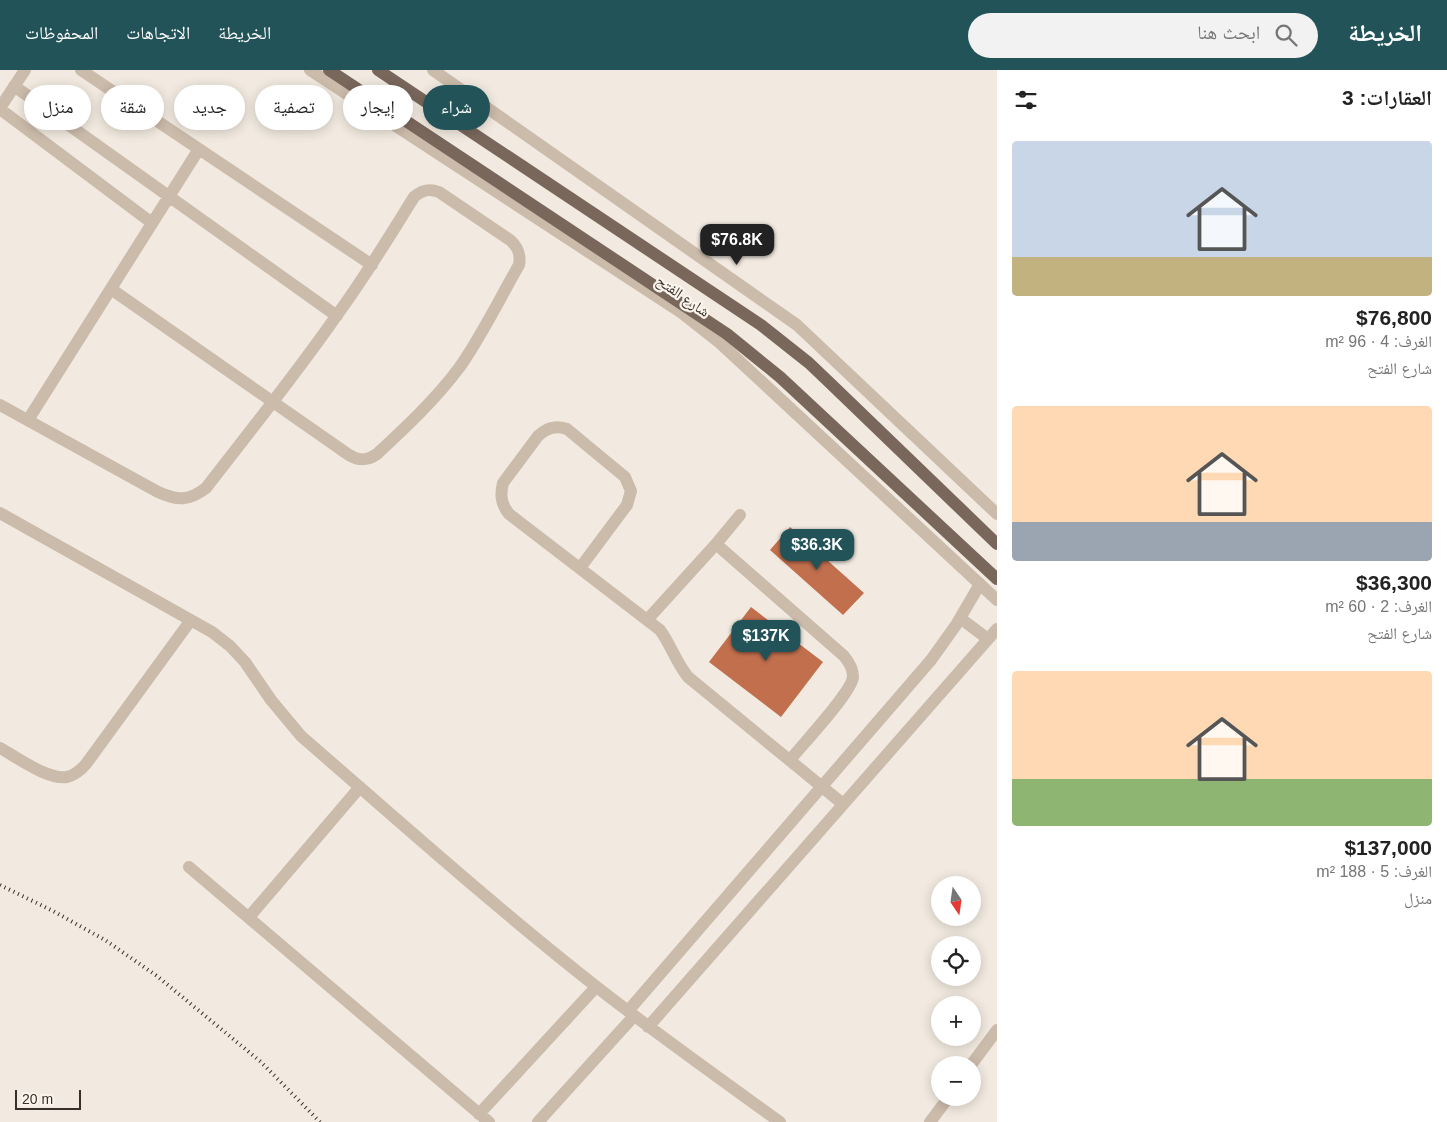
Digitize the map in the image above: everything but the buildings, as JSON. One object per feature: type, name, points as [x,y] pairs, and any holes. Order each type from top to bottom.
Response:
[{"type":"main road","points":[[329,70],[727,334],[787,383],[997,579]]},
{"type":"main road","points":[[378,70],[762,325],[831,384],[997,544]]},
{"type":"street","points":[[25,70],[0,108],[152,223]]},
{"type":"street","points":[[81,70],[372,264]]},
{"type":"street","name":"شارع الفتح","points":[[310,70],[682,313],[720,344],[997,600]]},
{"type":"street","points":[[433,70],[797,325],[997,514]]},
{"type":"street","points":[[14,86],[337,316]]},
{"type":"street","points":[[28,420],[199,149]]},
{"type":"street","points":[[0,404],[170,498],[183,499],[196,496],[206,488],[272,401],[337,316],[419,192],[433,190],[439,192],[510,240],[515,245],[520,258],[519,265],[459,368],[416,418],[371,458],[363,460],[356,459],[272,401],[111,289]]},
{"type":"street","points":[[580,568],[627,506],[631,491],[626,477],[567,429],[551,427],[544,430],[538,436],[504,483],[501,499],[509,514],[660,630],[666,638],[678,664],[688,677],[843,804]]},
{"type":"street","points":[[0,513],[212,632],[230,646],[245,662],[283,717],[301,736],[480,891],[631,1014],[780,1122]]},
{"type":"street","points":[[646,620],[740,516]]},
{"type":"street","points":[[716,544],[844,656],[852,669],[853,677],[847,691],[790,760]]},
{"type":"street","points":[[538,1122],[931,660],[960,618],[980,584]]},
{"type":"street","points":[[960,618],[988,639]]},
{"type":"street","points":[[0,748],[46,774],[56,777],[68,777],[78,772],[86,764],[191,620]]},
{"type":"street","points":[[648,1027],[997,629]]},
{"type":"street","points":[[249,917],[360,787]]},
{"type":"street","points":[[189,866],[484,1118],[596,987]]},
{"type":"street","points":[[978,1056],[995,1036]]},
{"type":"street","points":[[930,1122],[942,1106]]},
{"type":"railway","points":[[0,885],[53,911],[105,940],[157,976],[261,1062],[320,1122]]}]
